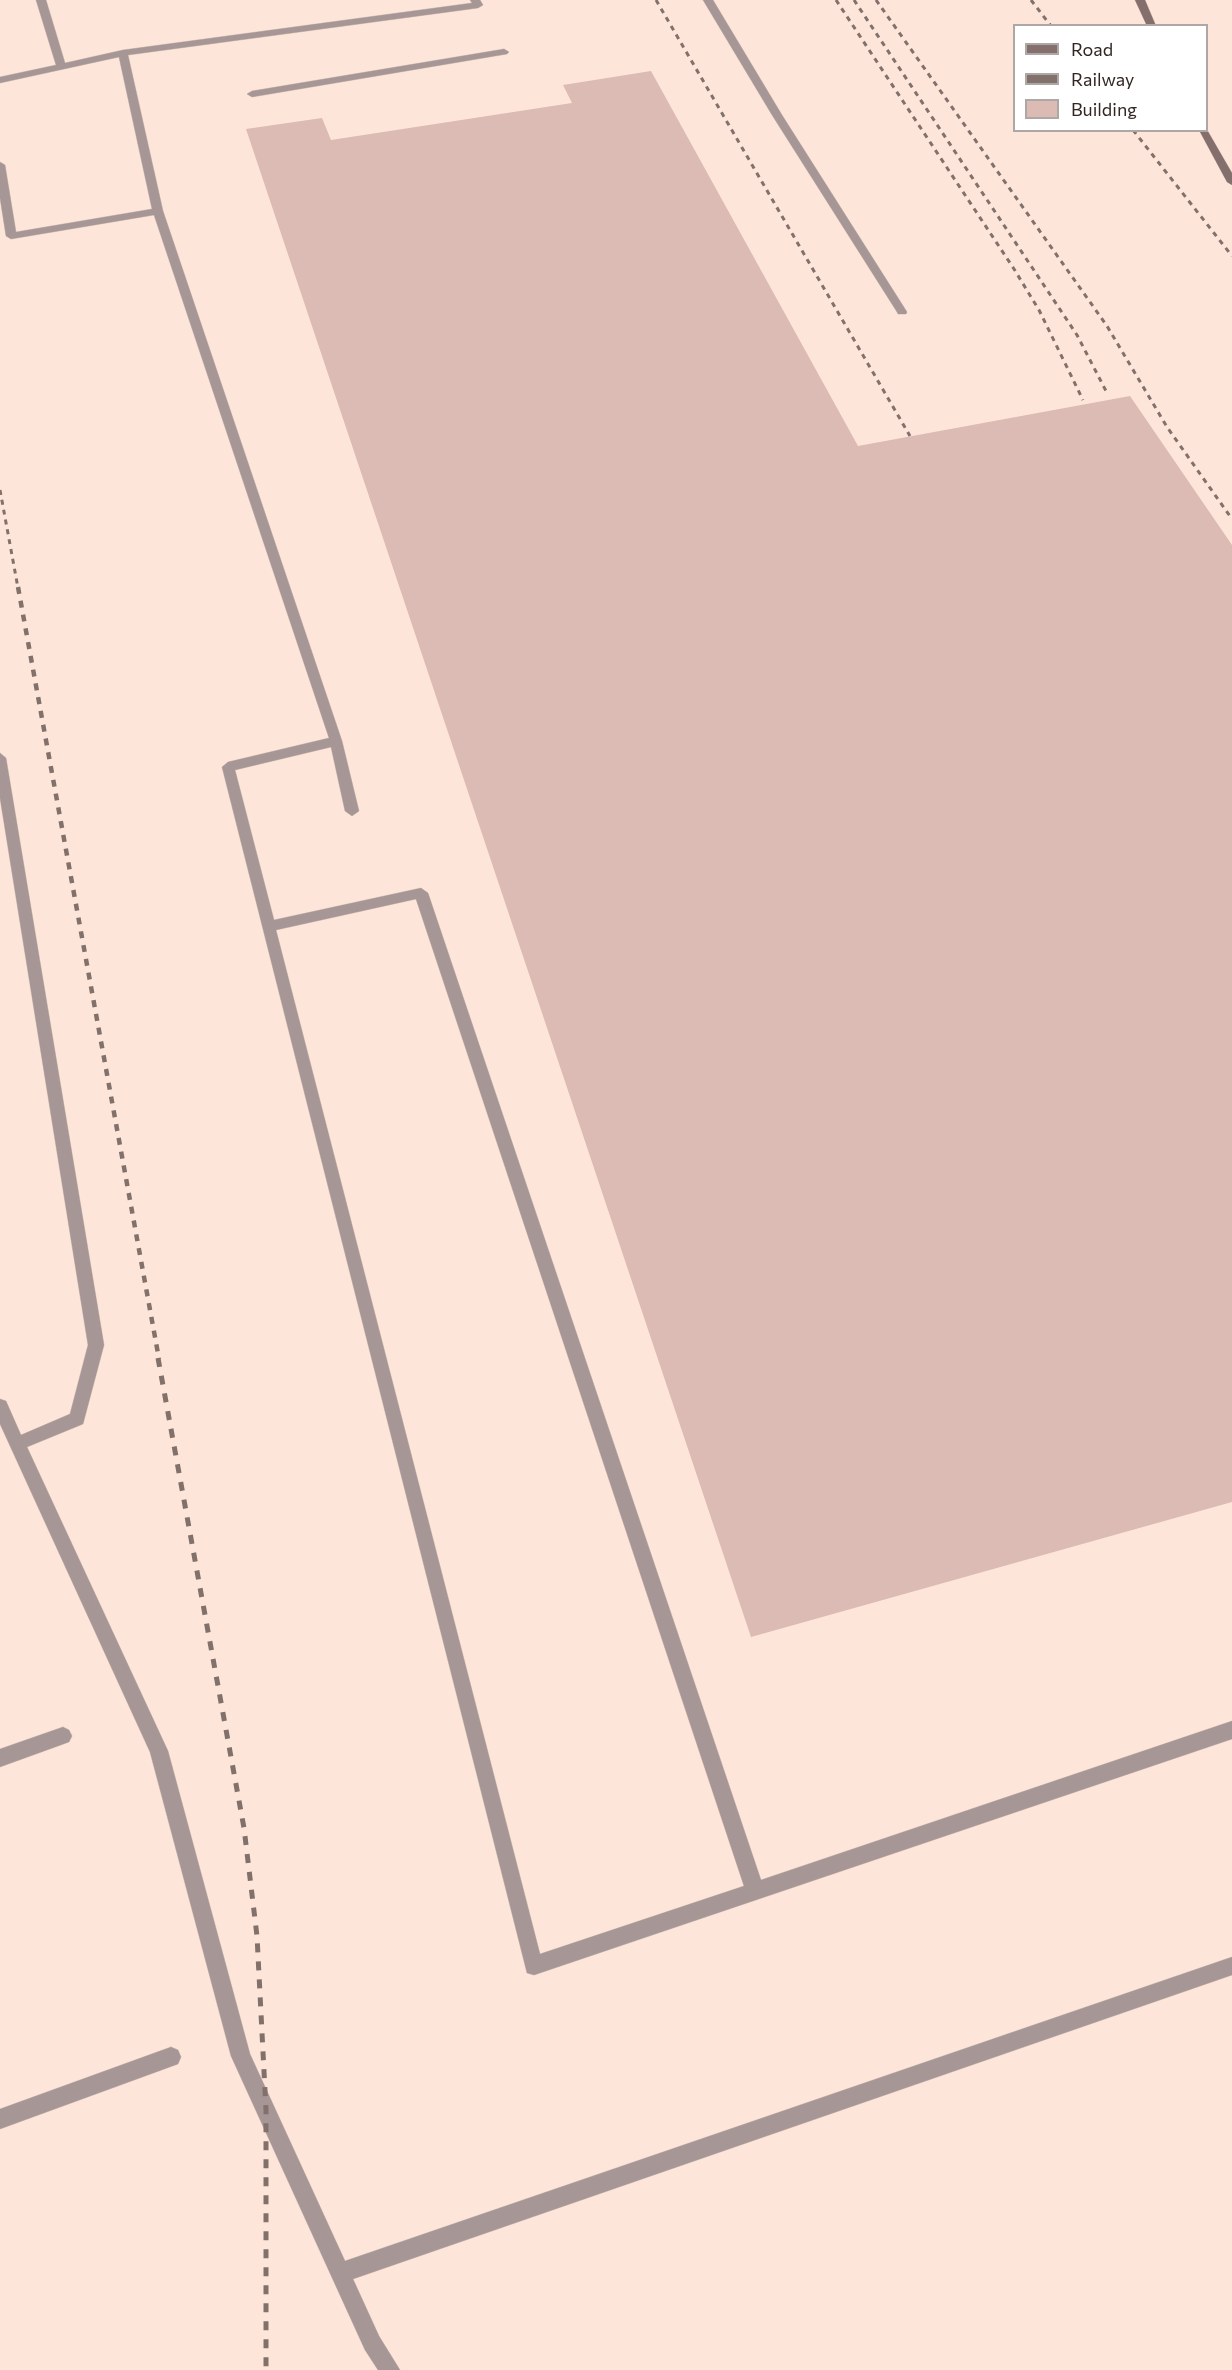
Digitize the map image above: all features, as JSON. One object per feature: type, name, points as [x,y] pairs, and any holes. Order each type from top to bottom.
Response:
[{"type":"street","points":[[1140,0],[1151,24]]},
{"type":"street","points":[[1205,132],[1232,182]]},
{"type":"lane","points":[[41,0],[61,67]]},
{"type":"lane","points":[[0,80],[123,53],[478,5],[475,0]]},
{"type":"lane","points":[[708,0],[777,116],[902,312]]},
{"type":"lane","points":[[252,94],[504,52]]},
{"type":"lane","points":[[123,53],[158,211],[336,741],[352,811]]},
{"type":"lane","points":[[0,165],[11,236],[158,211]]},
{"type":"lane","points":[[336,741],[228,767],[534,1966],[1232,1730]]},
{"type":"lane","points":[[0,758],[96,1345],[77,1419],[17,1444]]},
{"type":"lane","points":[[269,927],[421,893],[755,1891]]},
{"type":"lane","points":[[0,1406],[159,1751],[241,2056],[372,2343],[390,2370]]},
{"type":"lane","points":[[0,1758],[63,1736]]},
{"type":"lane","points":[[340,2272],[1232,1966]]},
{"type":"lane","points":[[0,2119],[171,2057]]},
{"type":"building","points":[[651,71],[858,446],[1130,396],[1232,545],[1232,1502],[751,1637],[246,129],[322,118],[331,140],[572,103],[563,85]]},
{"type":"railway","points":[[656,0],[910,436]]},
{"type":"railway","points":[[836,0],[1014,269],[1039,310],[1083,400]]},
{"type":"railway","points":[[854,0],[1077,335],[1106,391]]},
{"type":"railway","points":[[876,0],[1107,326],[1167,427],[1232,519]]},
{"type":"railway","points":[[1031,0],[1049,24]]},
{"type":"railway","points":[[1135,132],[1232,256]]},
{"type":"railway","points":[[0,490],[18,588]]},
{"type":"railway","points":[[18,587],[159,1359]]},
{"type":"railway","points":[[158,1358],[244,1828],[257,1936],[266,2110],[266,2370]]}]
